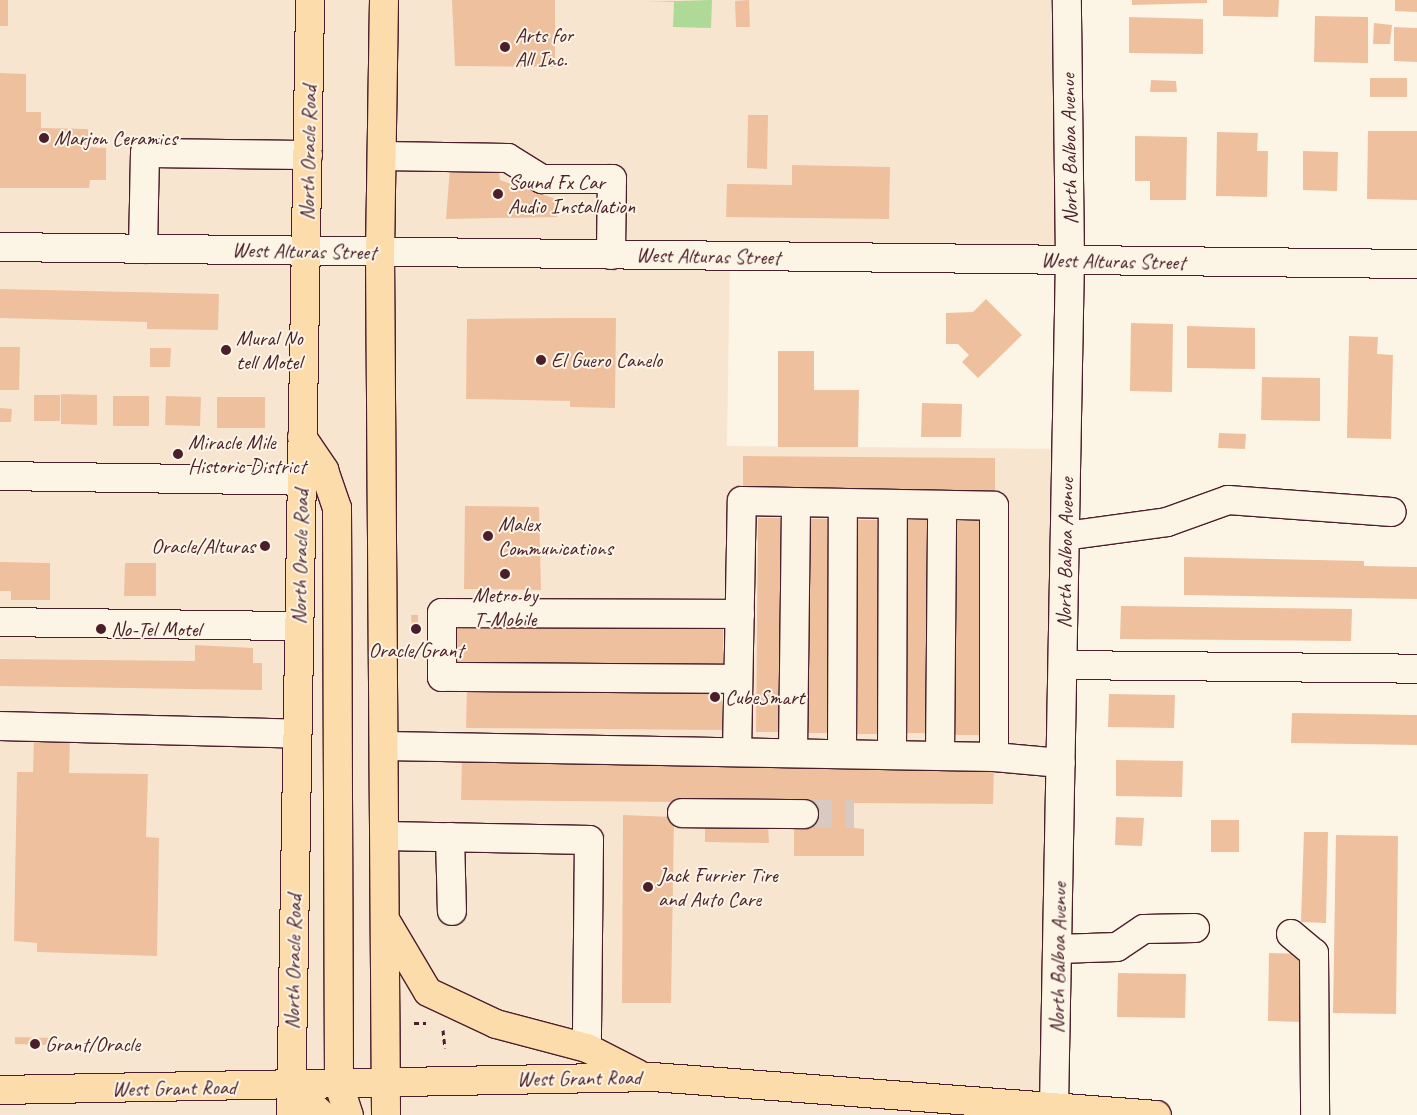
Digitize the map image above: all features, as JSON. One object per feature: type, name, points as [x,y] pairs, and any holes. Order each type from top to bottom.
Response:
[{"type":"main road","name":"North Oracle Road","points":[[291,1115],[310,0]]},
{"type":"main road","points":[[384,0],[380,253],[385,746],[386,1115]]},
{"type":"main road","points":[[302,436],[324,470],[337,508],[339,1085],[349,1115]]},
{"type":"main road","points":[[386,919],[428,992],[496,1024],[587,1048],[643,1077]]},
{"type":"main road","name":"West Grant Road","points":[[0,1090],[291,1086],[643,1077],[1157,1115]]},
{"type":"main road","points":[[291,1086],[322,1115]]},
{"type":"street","name":"North Balboa Avenue","points":[[1054,1107],[1070,260],[1067,0]]},
{"type":"street","points":[[143,248],[144,153],[308,155]]},
{"type":"street","points":[[382,156],[508,158],[542,178],[612,179],[610,255]]},
{"type":"street","name":"West Alturas Street","points":[[0,247],[1417,264]]},
{"type":"street","points":[[0,476],[302,481]]},
{"type":"street","points":[[1065,536],[1167,522],[1228,500],[1392,512]]},
{"type":"street","points":[[737,752],[742,502],[796,502],[994,506],[994,757]]},
{"type":"street","points":[[793,753],[796,502]]},
{"type":"street","points":[[842,754],[843,503]]},
{"type":"street","points":[[892,755],[893,504]]},
{"type":"street","points":[[940,756],[942,505]]},
{"type":"street","points":[[738,679],[442,677],[442,613],[740,614]]},
{"type":"street","points":[[0,622],[298,626]]},
{"type":"street","points":[[1062,665],[1417,669]]},
{"type":"street","points":[[0,726],[296,734]]},
{"type":"street","points":[[385,746],[994,757],[1061,763]]},
{"type":"street","points":[[682,813],[804,814]]},
{"type":"street","points":[[385,836],[589,840],[587,1048]]},
{"type":"street","points":[[450,837],[452,911]]},
{"type":"street","points":[[1058,949],[1117,947],[1144,929],[1196,928]]},
{"type":"street","points":[[1291,934],[1314,953],[1315,1115]]},
{"type":"path","points":[[414,1023],[442,1030],[445,1048]]},
{"type":"shaded area","points":[[0,0],[1073,0],[1070,260],[730,257],[727,446],[1066,449],[1054,1115],[0,1115]]},
{"type":"green space","points":[[712,0],[711,28],[673,27],[674,2],[646,2]]},
{"type":"building","points":[[0,0],[8,0],[8,26],[0,26]]},
{"type":"building","name":"Arts for All Inc.","points":[[452,0],[555,0],[555,67],[455,66]]},
{"type":"building","points":[[749,0],[750,27],[736,27],[735,1]]},
{"type":"building","points":[[1132,0],[1207,0],[1207,3],[1132,5]]},
{"type":"building","points":[[1223,0],[1279,0],[1278,17],[1223,16]]},
{"type":"building","points":[[1395,0],[1417,0],[1417,12],[1395,11]]},
{"type":"building","points":[[1315,16],[1368,17],[1368,63],[1314,62]]},
{"type":"building","points":[[1129,17],[1203,19],[1203,54],[1129,53]]},
{"type":"building","points":[[1374,23],[1392,25],[1390,44],[1373,44]]},
{"type":"building","points":[[1394,27],[1417,28],[1417,62],[1394,61]]},
{"type":"building","name":"Marjon Ceramics","points":[[0,73],[26,74],[26,112],[41,112],[41,128],[88,129],[88,147],[106,148],[106,180],[90,180],[89,188],[0,188]]},
{"type":"building","points":[[1370,78],[1407,78],[1407,97],[1370,97]]},
{"type":"building","points":[[1151,80],[1176,81],[1177,92],[1150,92]]},
{"type":"building","points":[[748,115],[768,115],[767,169],[747,168]]},
{"type":"building","points":[[1368,131],[1417,131],[1417,200],[1367,199]]},
{"type":"building","points":[[1217,132],[1258,133],[1257,151],[1268,151],[1267,197],[1216,196]]},
{"type":"building","points":[[1135,136],[1187,137],[1186,200],[1150,200],[1150,181],[1135,181]]},
{"type":"building","points":[[1303,151],[1338,152],[1337,191],[1303,190]]},
{"type":"building","points":[[792,165],[890,167],[889,219],[726,217],[727,184],[792,185]]},
{"type":"building","name":"Sound Fx Car Audio Installation","points":[[450,168],[499,172],[500,180],[559,200],[557,217],[446,219]]},
{"type":"building","points":[[0,289],[219,294],[218,330],[147,329],[147,322],[0,318]]},
{"type":"building","points":[[986,299],[1022,335],[978,378],[962,362],[969,355],[958,344],[946,344],[946,313],[973,312]]},
{"type":"building","name":"El Guero Canelo","points":[[616,318],[615,408],[570,407],[570,401],[466,399],[467,319]]},
{"type":"building","points":[[1131,323],[1173,324],[1172,392],[1130,391]]},
{"type":"building","points":[[1187,326],[1255,328],[1255,369],[1187,368]]},
{"type":"building","points":[[1349,336],[1378,337],[1377,354],[1393,355],[1391,439],[1347,438]]},
{"type":"building","points":[[0,347],[20,347],[19,390],[0,390]]},
{"type":"building","points":[[150,348],[171,348],[170,367],[150,367]]},
{"type":"building","points":[[778,351],[814,351],[814,390],[859,390],[858,447],[778,447]]},
{"type":"building","points":[[1262,377],[1320,378],[1320,421],[1261,420]]},
{"type":"building","points":[[61,394],[97,395],[97,425],[61,424]]},
{"type":"building","points":[[34,395],[60,395],[60,421],[34,421]]},
{"type":"building","points":[[113,396],[149,396],[149,426],[113,426]]},
{"type":"building","points":[[166,396],[201,397],[200,426],[165,425]]},
{"type":"building","points":[[217,397],[265,397],[265,428],[217,428]]},
{"type":"building","points":[[922,403],[962,404],[961,437],[921,437]]},
{"type":"building","points":[[0,408],[12,409],[11,422],[0,422]]},
{"type":"building","points":[[1219,433],[1246,434],[1245,449],[1218,448]]},
{"type":"building","points":[[743,456],[995,458],[995,491],[743,488]]},
{"type":"building","points":[[465,506],[539,507],[541,590],[464,589]]},
{"type":"building","points":[[758,518],[784,518],[782,732],[756,732]]},
{"type":"building","points":[[806,519],[833,519],[830,733],[804,733]]},
{"type":"building","points":[[856,520],[883,520],[881,734],[855,734]]},
{"type":"building","points":[[904,520],[930,520],[929,733],[902,733]]},
{"type":"building","points":[[954,521],[981,521],[979,735],[952,735]]},
{"type":"building","points":[[1184,557],[1364,561],[1364,566],[1417,567],[1417,599],[1184,595]]},
{"type":"building","points":[[0,562],[50,563],[50,600],[11,600],[11,591],[0,591]]},
{"type":"building","points":[[125,563],[156,563],[156,596],[124,596]]},
{"type":"building","points":[[1121,606],[1352,609],[1351,641],[1120,639]]},
{"type":"building","points":[[411,615],[418,615],[418,632],[412,632]]},
{"type":"building","points":[[455,626],[723,628],[723,667],[455,665]]},
{"type":"building","points":[[195,645],[253,648],[253,663],[262,663],[262,690],[0,686],[0,659],[195,661]]},
{"type":"building","points":[[467,689],[722,691],[722,730],[466,728]]},
{"type":"building","points":[[1109,694],[1175,695],[1174,728],[1108,727]]},
{"type":"building","points":[[1292,713],[1417,715],[1417,745],[1291,743]]},
{"type":"building","points":[[34,738],[70,738],[69,773],[148,774],[146,837],[159,838],[157,956],[37,952],[37,943],[14,941],[17,772],[33,772]]},
{"type":"building","points":[[462,756],[994,766],[993,804],[854,803],[854,828],[864,829],[864,856],[794,856],[794,829],[804,829],[804,803],[461,800]]},
{"type":"building","points":[[1116,760],[1183,761],[1182,797],[1116,796]]},
{"type":"building","name":"Jack Furrier Tire and Auto Care","points":[[623,815],[674,817],[671,1003],[622,1003]]},
{"type":"building","points":[[1116,817],[1144,818],[1142,846],[1115,845]]},
{"type":"building","points":[[1211,820],[1239,820],[1239,852],[1211,852]]},
{"type":"building","points":[[705,823],[768,824],[769,843],[705,842]]},
{"type":"building","points":[[1304,832],[1328,832],[1326,923],[1301,922]]},
{"type":"building","points":[[1336,835],[1398,836],[1396,1014],[1333,1013]]},
{"type":"building","points":[[1269,953],[1305,954],[1304,1022],[1268,1021]]},
{"type":"building","points":[[1118,973],[1186,974],[1185,1018],[1117,1017]]},
{"type":"building","points":[[15,1037],[54,1038],[54,1045],[15,1044]]},
{"type":"tunnel","points":[[804,814],[854,814]]},
{"type":"place","name":"Arts for All Inc.","points":[[505,47]]},
{"type":"place","name":"Marjon Ceramics","points":[[44,138]]},
{"type":"place","name":"Sound Fx Car Audio Installation","points":[[498,194]]},
{"type":"place","name":"Mural No tell Motel","points":[[226,350]]},
{"type":"place","name":"El Guero Canelo","points":[[541,360]]},
{"type":"place","name":"Miracle Mile Historic District","points":[[178,454]]},
{"type":"place","name":"Malex Communications","points":[[488,536]]},
{"type":"place","name":"Oracle/Alturas","points":[[265,546]]},
{"type":"place","name":"Metro by T-Mobile","points":[[505,574]]},
{"type":"place","name":"No-Tel Motel","points":[[101,629]]},
{"type":"place","name":"Oracle/Grant","points":[[416,629]]},
{"type":"place","name":"CubeSmart","points":[[715,697]]},
{"type":"place","name":"Jack Furrier Tire and Auto Care","points":[[648,887]]},
{"type":"place","name":"Grant/Oracle","points":[[35,1044]]}]
